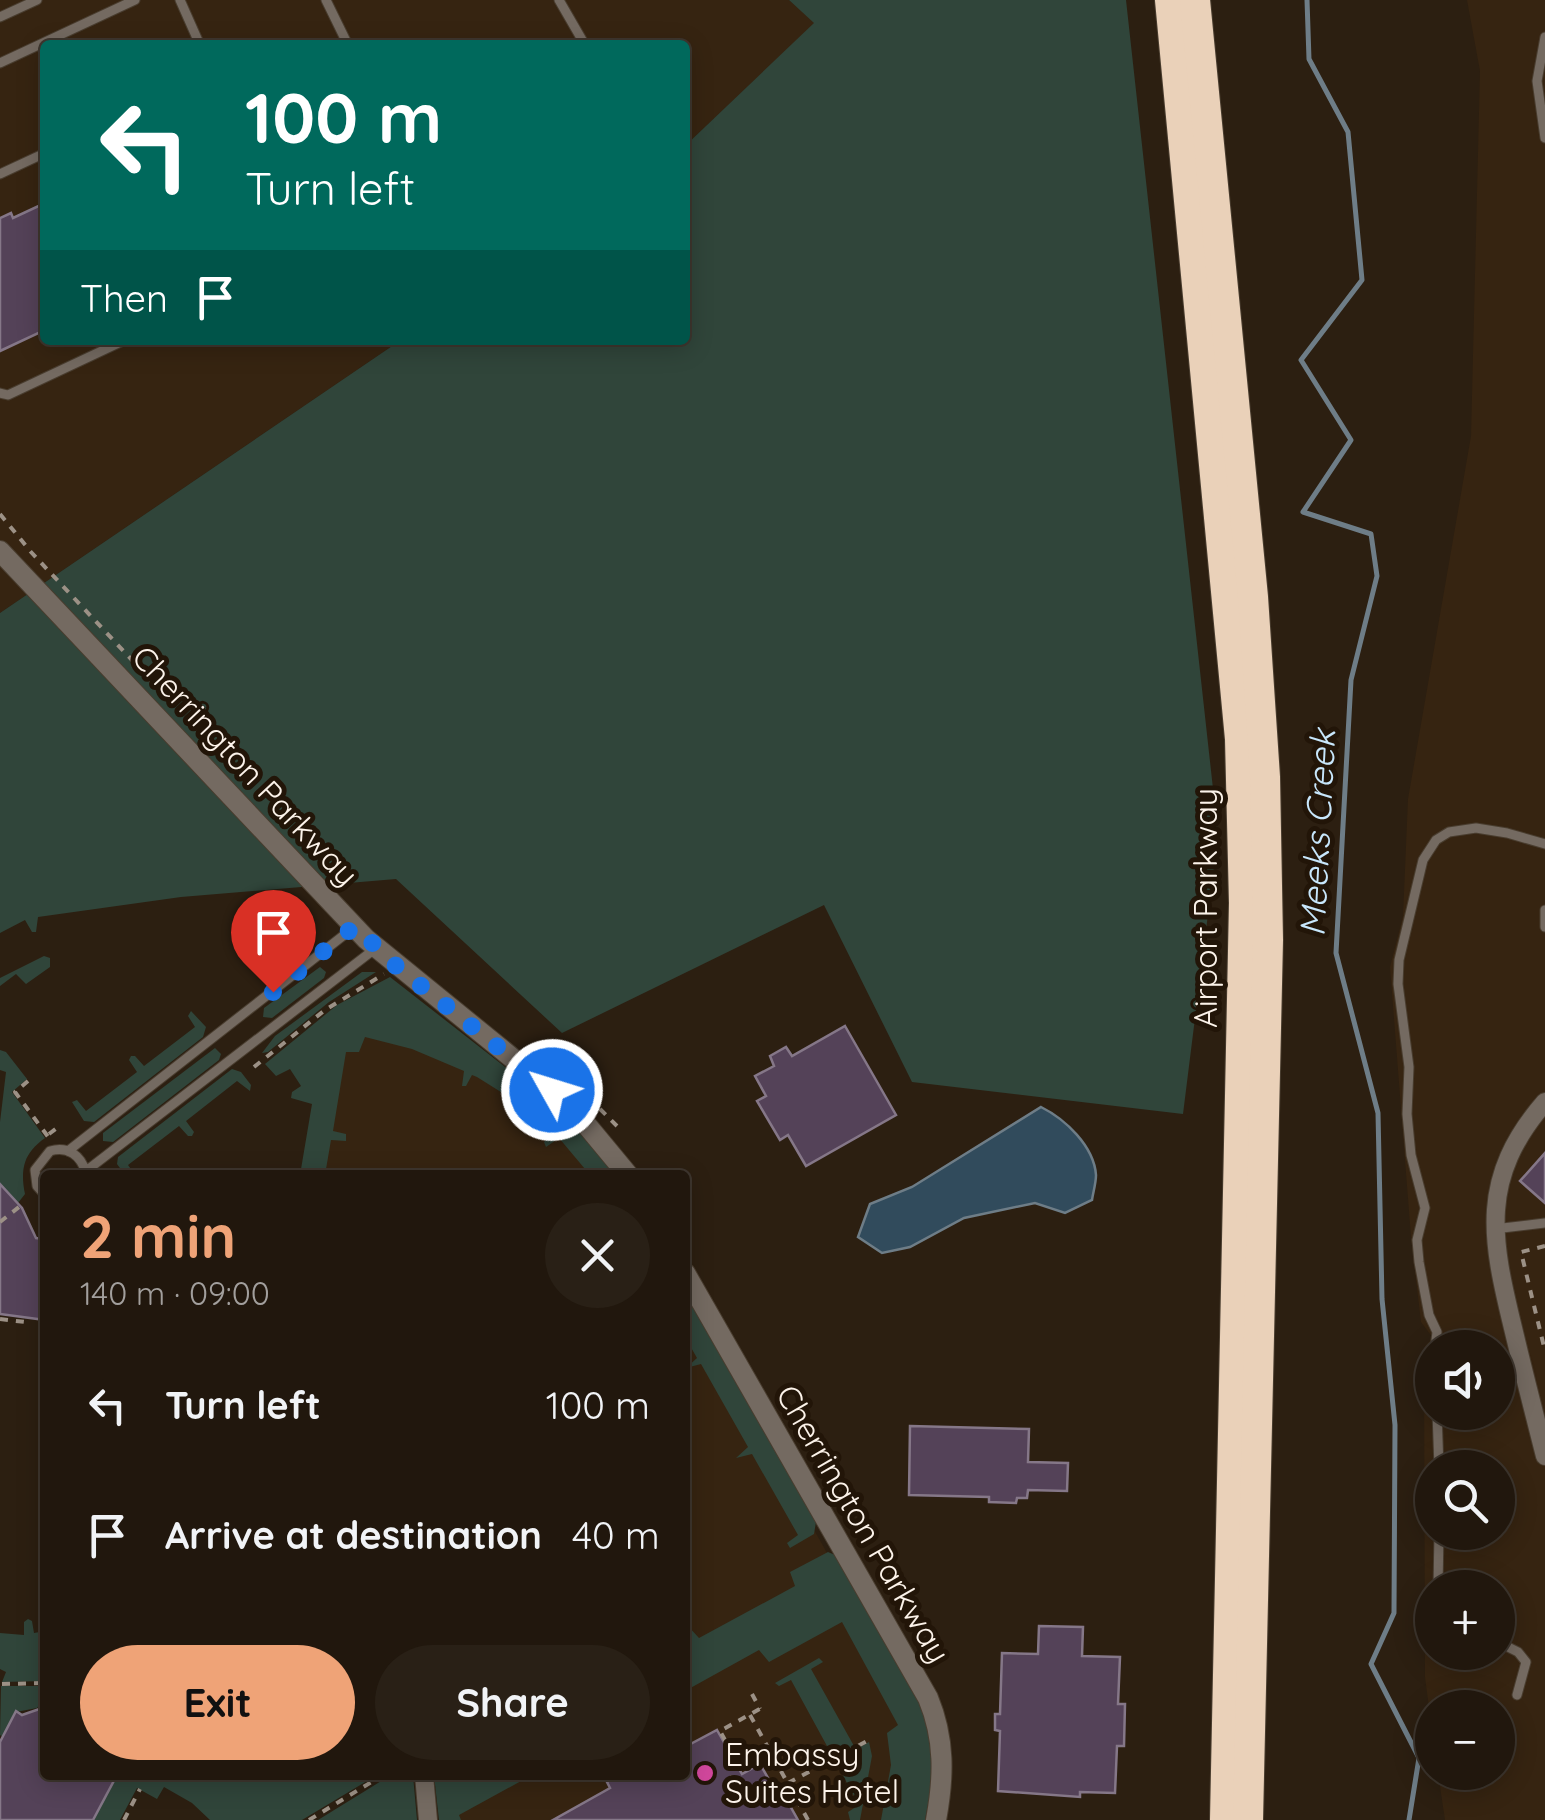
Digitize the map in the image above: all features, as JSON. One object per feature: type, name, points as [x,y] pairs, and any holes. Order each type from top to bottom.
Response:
[{"type":"highway","name":"Airport Parkway","points":[[1170,0],[1240,739],[1244,903],[1223,1820]]},
{"type":"highway","name":"Airport Parkway","points":[[1195,0],[1251,577],[1265,777],[1268,940],[1248,1820]]},
{"type":"highway","points":[[1257,1416],[1259,1820]]},
{"type":"street","name":"Cherrington Parkway","points":[[0,551],[376,948],[570,1105],[624,1170]]},
{"type":"street","points":[[1545,1102],[1520,1136],[1503,1172],[1494,1229],[1503,1283],[1545,1456]]},
{"type":"street","name":"Cherrington Parkway","points":[[690,1281],[928,1698],[942,1744],[936,1820]]},
{"type":"street","points":[[424,1780],[428,1820]]},
{"type":"lane","points":[[0,17],[37,0]]},
{"type":"lane","points":[[49,40],[135,0]]},
{"type":"lane","points":[[180,0],[198,40]]},
{"type":"lane","points":[[326,0],[346,40]]},
{"type":"lane","points":[[559,0],[582,40]]},
{"type":"lane","points":[[1545,37],[1537,81],[1545,138]]},
{"type":"lane","points":[[0,63],[40,44]]},
{"type":"lane","points":[[0,174],[40,155]]},
{"type":"lane","points":[[0,393],[8,396],[115,345]]},
{"type":"lane","points":[[1436,1330],[1426,1304],[1418,1252],[1424,1208],[1410,1141],[1409,1066],[1398,984],[1399,960],[1422,860],[1436,840],[1449,832],[1476,828],[1507,832],[1545,844]]},
{"type":"lane","points":[[1545,910],[1545,927]]},
{"type":"lane","points":[[68,1151],[355,926]]},
{"type":"lane","points":[[90,1170],[376,948]]},
{"type":"lane","points":[[40,1187],[34,1178],[38,1162],[50,1151],[68,1151],[80,1158],[85,1170]]},
{"type":"lane","points":[[1494,1229],[1545,1223]]},
{"type":"lane","points":[[1515,1650],[1526,1662],[1517,1695]]},
{"type":"path","points":[[0,514],[183,715]]},
{"type":"path","points":[[254,1067],[325,1010],[379,976]]},
{"type":"path","points":[[28,1081],[14,1092],[48,1138],[62,1125]]},
{"type":"path","points":[[589,1098],[618,1127]]},
{"type":"path","points":[[0,1222],[18,1207]]},
{"type":"path","points":[[1545,1246],[1521,1252],[1545,1351]]},
{"type":"path","points":[[0,1319],[25,1322]]},
{"type":"path","points":[[2,1684],[40,1683]]},
{"type":"path","points":[[741,1797],[731,1779],[738,1763],[720,1731],[763,1708],[752,1694]]},
{"type":"path","points":[[750,1714],[808,1820]]},
{"type":"path","points":[[788,1783],[867,1741]]},
{"type":"path","points":[[766,1760],[770,1766],[777,1764]]},
{"type":"path","points":[[309,1820],[375,1780]]},
{"type":"path","points":[[124,1820],[140,1789]]},
{"type":"shaded area","points":[[0,0],[789,0],[815,23],[690,141],[690,40],[40,40],[40,345],[394,345],[0,613]]},
{"type":"shaded area","points":[[1467,0],[1545,0],[1545,1820],[1445,1820],[1441,1790],[1515,1790],[1515,1690],[1427,1690],[1425,1677],[1425,1670],[1515,1670],[1515,1570],[1425,1570],[1425,1550],[1515,1550],[1515,1450],[1424,1450],[1424,1430],[1515,1430],[1515,1330],[1427,1330],[1421,1322],[1390,967],[1403,916],[1408,799],[1471,436],[1480,71]]},
{"type":"shaded area","points":[[342,1017],[484,1058],[566,1108],[620,1170],[318,1170]]},
{"type":"shaded area","points":[[690,1308],[841,1578],[690,1663]]},
{"type":"shaded area","points":[[837,1605],[904,1724],[886,1820],[448,1820],[514,1780],[690,1780],[690,1684]]},
{"type":"green space","points":[[789,0],[1126,0],[1218,834],[1183,1114],[912,1082],[824,905],[562,1033],[396,879],[181,897],[38,917],[36,932],[25,920],[0,933],[0,613],[394,345],[690,345],[690,141],[814,23]]},
{"type":"green space","points":[[44,956],[50,958],[50,967],[26,984],[16,974],[0,986],[0,978]]},
{"type":"green space","points":[[320,967],[326,972],[324,978],[272,1018],[263,1017],[264,1008]]},
{"type":"green space","points":[[362,972],[376,972],[262,1053],[275,1036]]},
{"type":"green space","points":[[390,977],[563,1112],[612,1170],[586,1170],[559,1138],[546,1147],[544,1142],[553,1132],[517,1102],[477,1077],[472,1075],[462,1086],[464,1071],[412,1049],[365,1037],[359,1052],[346,1052],[333,1131],[346,1134],[346,1141],[331,1140],[326,1170],[301,1170],[312,1104],[291,1098],[292,1092],[301,1086],[290,1069],[276,1076],[265,1064],[337,1005]]},
{"type":"green space","points":[[191,1011],[206,1027],[203,1037],[94,1122],[84,1121],[72,1102],[77,1100],[86,1111],[137,1072],[129,1060],[131,1056],[144,1066],[195,1027],[188,1016]]},
{"type":"green space","points":[[215,1048],[221,1054],[219,1060],[113,1142],[103,1141],[103,1133]]},
{"type":"green space","points":[[0,1050],[6,1052],[27,1079],[12,1092],[45,1138],[25,1162],[25,1194],[18,1203],[0,1187],[0,1122],[6,1072],[0,1070]]},
{"type":"green space","points":[[232,1069],[241,1072],[251,1085],[250,1091],[237,1081],[186,1121],[194,1132],[192,1136],[179,1126],[128,1165],[132,1170],[121,1170],[118,1157]]},
{"type":"green space","points":[[690,1302],[816,1522],[814,1534],[790,1548],[787,1543],[798,1535],[752,1454],[736,1458],[748,1447],[701,1364],[690,1367],[697,1358],[690,1346]]},
{"type":"green space","points":[[828,1552],[835,1555],[891,1648],[917,1698],[931,1742],[925,1820],[881,1820],[891,1765],[887,1733],[898,1725],[842,1622],[769,1662],[759,1650],[690,1688],[690,1628],[699,1638],[795,1586],[790,1572]]},
{"type":"green space","points":[[32,1621],[34,1633],[40,1632],[40,1681],[2,1682],[6,1672],[0,1669],[0,1633],[24,1635],[24,1622]]},
{"type":"green space","points":[[819,1658],[823,1662],[811,1669],[854,1746],[833,1757],[791,1680],[779,1686],[775,1683]]},
{"type":"green space","points":[[1,1686],[40,1686],[40,1706],[16,1712],[3,1737]]},
{"type":"green space","points":[[869,1742],[872,1756],[860,1820],[850,1820],[848,1812],[859,1805],[835,1761]]},
{"type":"green space","points":[[114,1780],[369,1780],[302,1820],[210,1820],[192,1803],[164,1787],[157,1799],[137,1788],[120,1820],[93,1820]]},
{"type":"green space","points":[[383,1780],[413,1780],[417,1820],[318,1820]]},
{"type":"green space","points":[[435,1780],[523,1780],[459,1815],[461,1820],[439,1820]]},
{"type":"water","points":[[1041,1107],[1068,1126],[1090,1154],[1096,1175],[1092,1200],[1065,1213],[1035,1203],[964,1218],[910,1247],[882,1253],[858,1237],[870,1204],[912,1187]]},
{"type":"building","points":[[40,205],[40,332],[0,351],[0,218],[11,213],[13,218]]},
{"type":"building","points":[[845,1026],[896,1115],[806,1166],[788,1135],[780,1140],[757,1101],[766,1096],[755,1076],[774,1066],[770,1056],[786,1047],[792,1056]]},
{"type":"building","points":[[1545,1153],[1545,1203],[1520,1181]]},
{"type":"building","points":[[0,1184],[22,1208],[36,1238],[40,1238],[40,1319],[0,1314]]},
{"type":"building","points":[[910,1426],[1029,1429],[1028,1462],[1068,1463],[1067,1491],[1028,1490],[1027,1498],[1017,1498],[1016,1503],[989,1502],[989,1497],[909,1495]]},
{"type":"building","points":[[1039,1626],[1083,1627],[1082,1656],[1120,1657],[1118,1704],[1125,1704],[1124,1746],[1117,1746],[1115,1793],[1080,1792],[1080,1797],[998,1791],[1000,1731],[995,1730],[995,1714],[1000,1714],[1002,1653],[1038,1654]]},
{"type":"building","points":[[40,1709],[40,1780],[114,1780],[93,1820],[0,1820],[0,1742],[16,1711],[22,1715]]},
{"type":"building","name":"Embassy Suites Hotel","points":[[717,1730],[742,1774],[760,1764],[775,1790],[780,1788],[798,1820],[553,1820],[610,1788],[607,1782],[611,1780],[690,1780],[690,1744]]},
{"type":"waterway","name":"Meeks Creek","points":[[1307,0],[1309,59],[1348,132],[1362,280],[1301,360],[1351,440],[1303,512],[1371,534],[1377,576],[1351,680],[1336,953],[1378,1113],[1382,1299],[1395,1425],[1394,1613],[1371,1664],[1419,1758],[1409,1820]]},
{"type":"place","name":"Embassy Suites Hotel","points":[[705,1773]]},
{"type":"route","points":[[273,992],[355,926],[396,966],[552,1090]]}]
